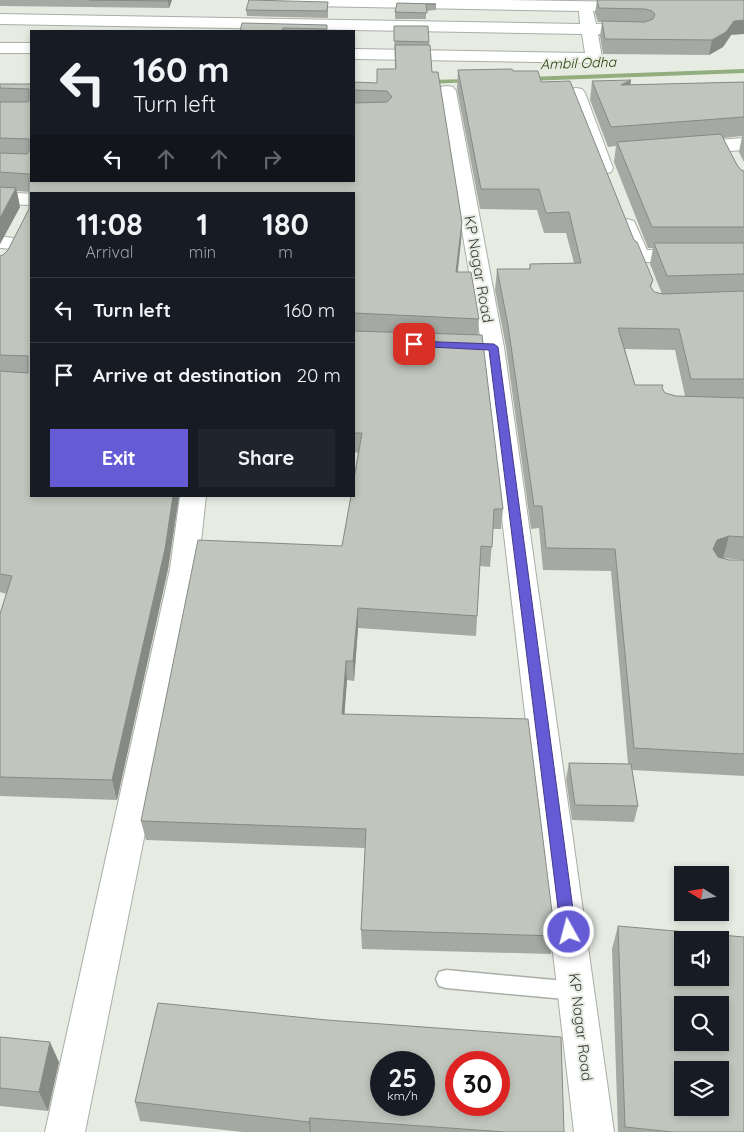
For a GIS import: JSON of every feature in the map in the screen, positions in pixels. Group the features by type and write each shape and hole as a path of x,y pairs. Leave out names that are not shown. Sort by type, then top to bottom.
{"street":[{"path":"257,0 584,3 635,7"},
{"path":"355,54 594,58 584,3"},
{"path":"0,19 179,20 643,30"},
{"path":"0,48 30,48"},
{"name":"KP Nagar Road","path":"447,91 576,991 594,1132"},
{"path":"576,93 610,183"},
{"path":"676,149 728,153 744,144"},
{"path":"599,155 618,154"},
{"path":"0,198 23,220"},
{"path":"621,210 641,260 744,256"},
{"path":"65,1132 184,569 193,497"}],"lane":[{"path":"446,979 576,991"}],"building":[{"path":"89,0 168,0 168,1"},
{"path":"249,0 328,2 327,11 246,10"},
{"path":"597,0 744,0 744,20 734,21 726,32 712,40 605,39 602,21 645,22 653,19 655,14 645,9 599,8"},
{"path":"397,3 436,4 426,4 427,13 395,12"},
{"path":"242,23 327,25 327,29 283,28 282,30 240,30"},
{"path":"394,26 428,26 429,42 394,41"},
{"path":"395,45 430,45 432,72 438,72 462,222 456,272 471,272 479,319 355,313 355,192 30,192 30,497 173,497 165,549 112,780 0,777 0,614 12,576 0,574 0,371 28,373 28,356 0,355 0,256 8,250 29,209 29,178 30,182 355,182 355,103 387,102 392,97 387,91 355,90 355,82 377,83 377,69 396,69"},
{"path":"512,69 513,71 538,71 541,82 570,81 634,240 637,242 653,280 650,286 654,292 663,294 744,291 744,379 691,379 679,329 618,328 635,385 663,385 662,388 665,393 676,396 744,398 744,537 729,536 717,540 713,549 718,557 729,560 744,560 744,754 634,748 615,549 546,548 542,506 534,506 508,325 497,269 530,269 530,264 581,263 569,212 546,213 539,189 481,189 458,70"},
{"path":"631,80 621,85 744,82 744,117 611,127 592,81"},
{"path":"0,84 30,84 30,174 0,172 0,153 27,154 29,152 29,139 0,138 0,102 27,102 29,101 29,89 0,88"},
{"path":"721,134 737,165 744,171 744,227 652,227 617,142"},
{"path":"0,187 16,188 0,218"},
{"path":"654,243 744,243 744,274 667,276"},
{"path":"355,331 482,335 503,509 494,509 492,547 481,546 477,616 358,608 353,661 346,661 342,714 528,719 555,936 361,930 366,829 141,821 198,540 342,546 351,497 355,497 355,473 362,433 355,433"},
{"path":"569,763 631,764 638,806 575,805"},
{"path":"618,926 675,931 674,986 729,986 729,936 744,937 744,1132 673,1132 625,1127"},
{"path":"158,1003 327,1020 561,1037 564,1132 505,1132 310,1118 309,1122 135,1102"},
{"path":"0,1037 50,1042 39,1092 0,1088"}],"waterway":[{"name":"Ambil Odha","path":"528,79 744,71"},
{"name":"Ambil Odha","path":"428,82 471,81"}],"route":[{"path":"414,344 494,347 569,932"}]}
